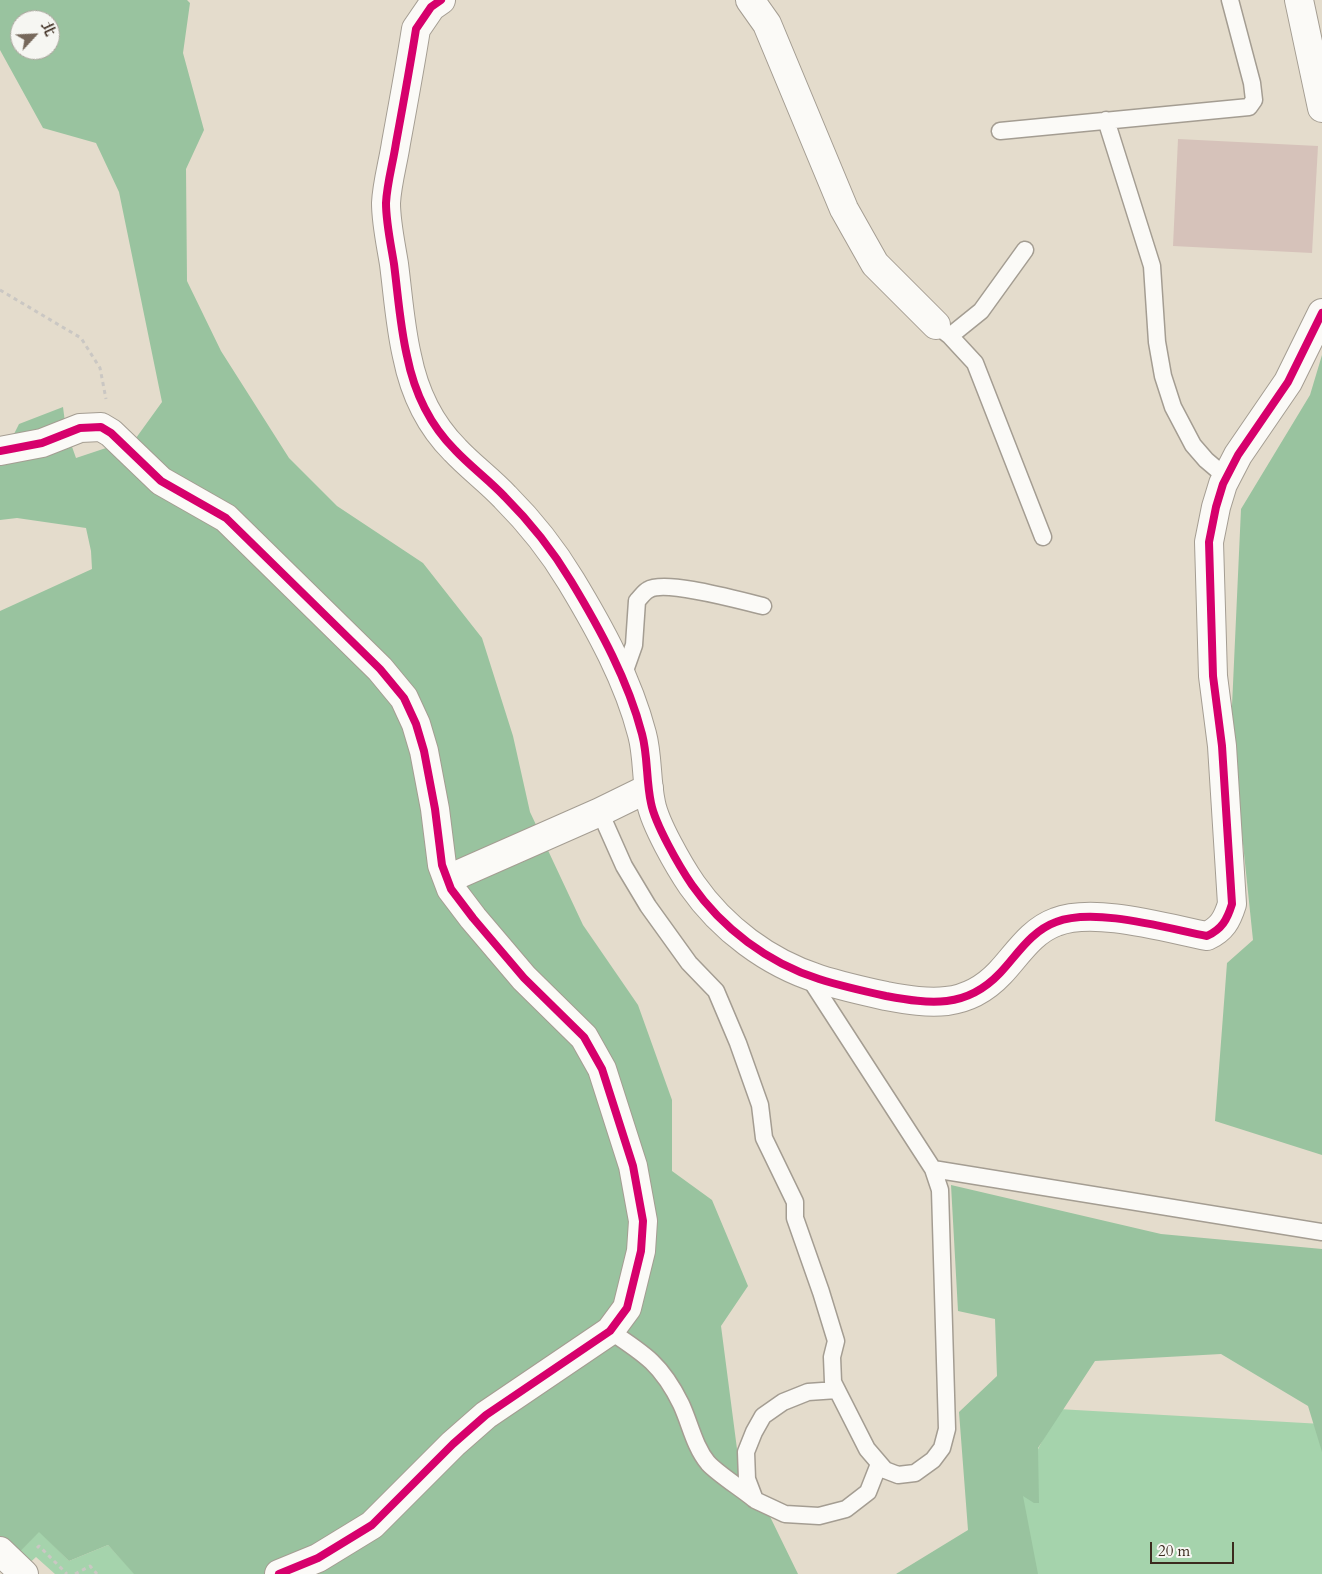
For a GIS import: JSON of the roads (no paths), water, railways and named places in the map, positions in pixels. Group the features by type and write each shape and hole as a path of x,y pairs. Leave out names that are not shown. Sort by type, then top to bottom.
{"street":[{"path":"441,0 431,7 416,29 386,206 407,357 420,399 434,426 454,450 504,495 534,529 569,577 606,642 643,737 653,813 689,880 709,908 741,937 782,964 807,974 863,991 932,1003 949,1002 984,987 998,975 1023,946 1044,928 1058,920 1078,917 1114,918 1207,936 1217,931 1227,917 1232,904 1222,746 1213,676 1209,542 1222,484 1238,455 1288,382 1322,312"},
{"path":"750,0 767,24 844,209 870,256 875,264 943,330"},
{"path":"1299,0 1322,108"},
{"path":"0,451 42,443 80,428 101,427 111,433 161,481 226,518 380,669 404,698 416,724 424,751 435,809 442,865 452,889 473,918 524,978 584,1037 602,1069 633,1166 643,1221 641,1250 627,1308 610,1331 486,1415 453,1444 372,1525 318,1558 279,1574"},
{"path":"448,879 600,812 649,788"},
{"path":"0,1551 24,1574"}],"lane":[{"path":"1000,131 1249,107 1254,100 1252,83 1230,0"},
{"path":"1106,120 1152,266 1157,342 1163,376 1170,399 1193,445 1206,460 1226,477"},
{"path":"1025,250 981,312 943,330 974,363 1043,537"},
{"path":"622,679 634,645 637,601 649,589 665,586 683,588 763,606"},
{"path":"600,812 624,866 648,906 689,963 716,992 738,1043 760,1105 764,1138 795,1202 795,1218 836,1341 832,1357 833,1382 867,1449 879,1464 885,1470 898,1475 915,1472 933,1460 942,1448 947,1429 940,1190 934,1168 807,974"},
{"path":"934,1168 1322,1232"},
{"path":"610,1331 646,1355 663,1372 681,1404 694,1440 709,1463 756,1500 785,1514 819,1516 846,1509 868,1492 879,1464"},
{"path":"756,1500 747,1479 746,1452 763,1416 783,1402 808,1392 837,1390"}]}
